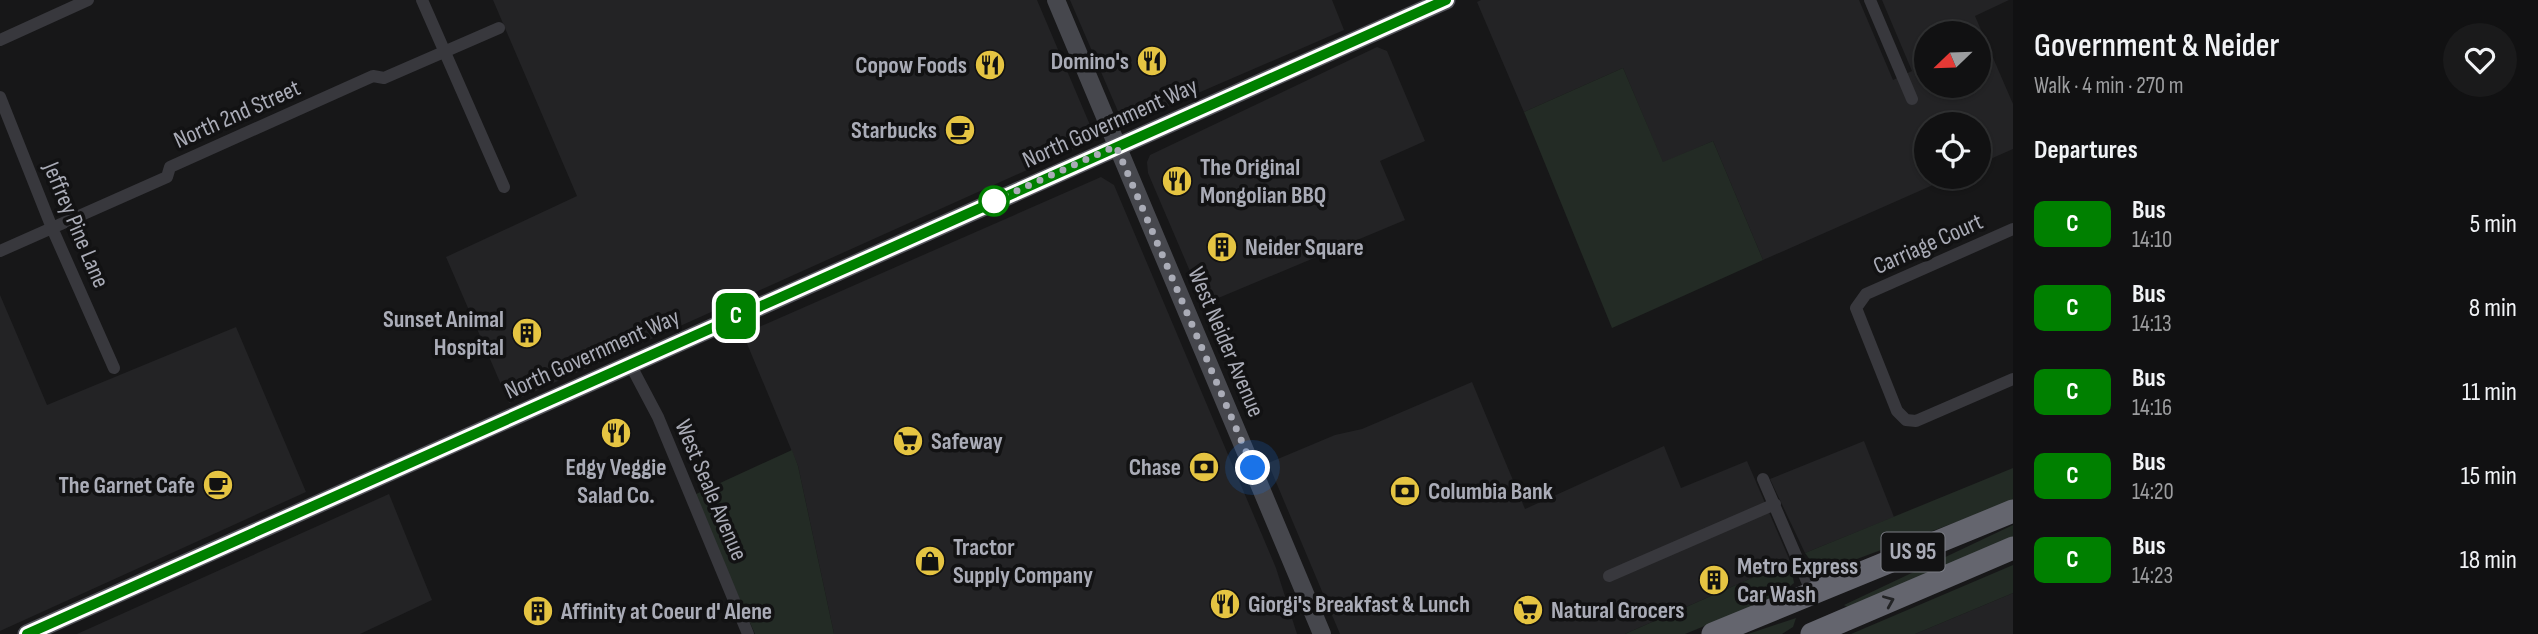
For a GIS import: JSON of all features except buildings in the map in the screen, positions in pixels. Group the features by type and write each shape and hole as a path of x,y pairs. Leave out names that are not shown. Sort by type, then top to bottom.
{"highway":[{"name":"US 95","path":"1713,634 2013,511"},
{"name":"US 95","path":"1822,632 2013,548"},
{"path":"1822,632 1828,607 1866,571"},
{"path":"1798,634 1808,620 1812,593"}],"main road":[{"name":"West Neider Avenue","path":"1056,0 1322,634"},
{"name":"North Government Way","path":"27,634 1446,0"}],"street":[{"path":"0,40 88,0"},
{"path":"422,0 504,187"},
{"path":"1870,0 1912,99"},
{"name":"North 2nd Street","path":"0,251 167,177 170,167 373,76 384,78 499,28"},
{"name":"Jeffrey Pine Lane","path":"0,97 52,228 114,368"},
{"name":"Carriage Court","path":"2013,229 1866,294 1859,300 1856,308 1897,411 1906,420 1916,422 2013,379"},
{"name":"West Seale Avenue","path":"630,364 658,417 748,634"},
{"path":"1763,479 1812,593"},
{"path":"1609,576 1775,505"}],"shaded area":[{"path":"493,0 1037,0 1090,125 1090,138 1078,147 509,403 446,257 577,196"},
{"path":"1070,0 1332,0 1344,30 1131,122 1120,116"},
{"path":"1481,0 1859,0 1893,80 1912,71 1882,0 2009,0 1975,16 1977,21 1914,21 1914,98 1992,98 1992,55 2013,104 2013,149 1991,159 1991,112 1914,112 1914,189 1924,189 1763,260 1713,141 1663,163 1623,68 1524,112 1477,2"},
{"path":"1377,47 1387,51 1425,141 1380,161 1405,220 1204,304 1148,173 1147,162 1150,155"},
{"path":"1623,68 1663,162 1713,141 1763,260 1612,328 1524,112"},
{"path":"1101,177 1114,185 1276,568 1297,634 834,634 798,466 743,334"},
{"path":"0,295 47,405 236,327 306,492 0,631"},
{"path":"1472,382 1525,509 1664,446 1681,488 1747,461 1790,561 1625,634 1340,634 1268,463 1335,435 1362,429"},
{"path":"1864,441 1894,517 1805,553 1770,479"},
{"path":"792,450 798,466 834,634 755,634 694,495"},
{"path":"2013,468 2013,501 1830,569 1816,568 1805,553"},
{"path":"389,494 432,600 360,634 77,634"},
{"path":"2013,525 2013,542 1847,607 1844,605"},
{"path":"1790,561 1794,583 1778,596 1685,634 1625,634"},
{"path":"2013,565 2013,593 1915,634 1851,634"},
{"path":"2013,593 2013,634 1915,634"},
{"path":"1796,618 1793,627 1782,634 1748,634"}],"bus line":[{"name":"C","path":"27,634 1446,0"}],"place":[{"name":"Domino's","path":"1152,61"},
{"name":"Copow Foods","path":"990,65"},
{"name":"Starbucks","path":"960,130"},
{"name":"The Original Mongolian BBQ","path":"1177,181"},
{"name":"Neider Square","path":"1222,247"},
{"name":"Sunset Animal Hospital","path":"527,333"},
{"name":"Edgy Veggie Salad Co.","path":"616,433"},
{"name":"Safeway","path":"908,441"},
{"name":"Chase","path":"1204,467"},
{"name":"The Garnet Cafe","path":"218,485"},
{"name":"Columbia Bank","path":"1405,491"},
{"name":"Tractor Supply Company","path":"930,561"},
{"name":"Metro Express Car Wash","path":"1714,580"},
{"name":"Giorgi's Breakfast & Lunch","path":"1225,604"},
{"name":"Natural Grocers","path":"1528,610"},
{"name":"Affinity at Coeur d' Alene","path":"538,611"}],"route":[{"path":"994,201 1116,146 1253,468"}]}
